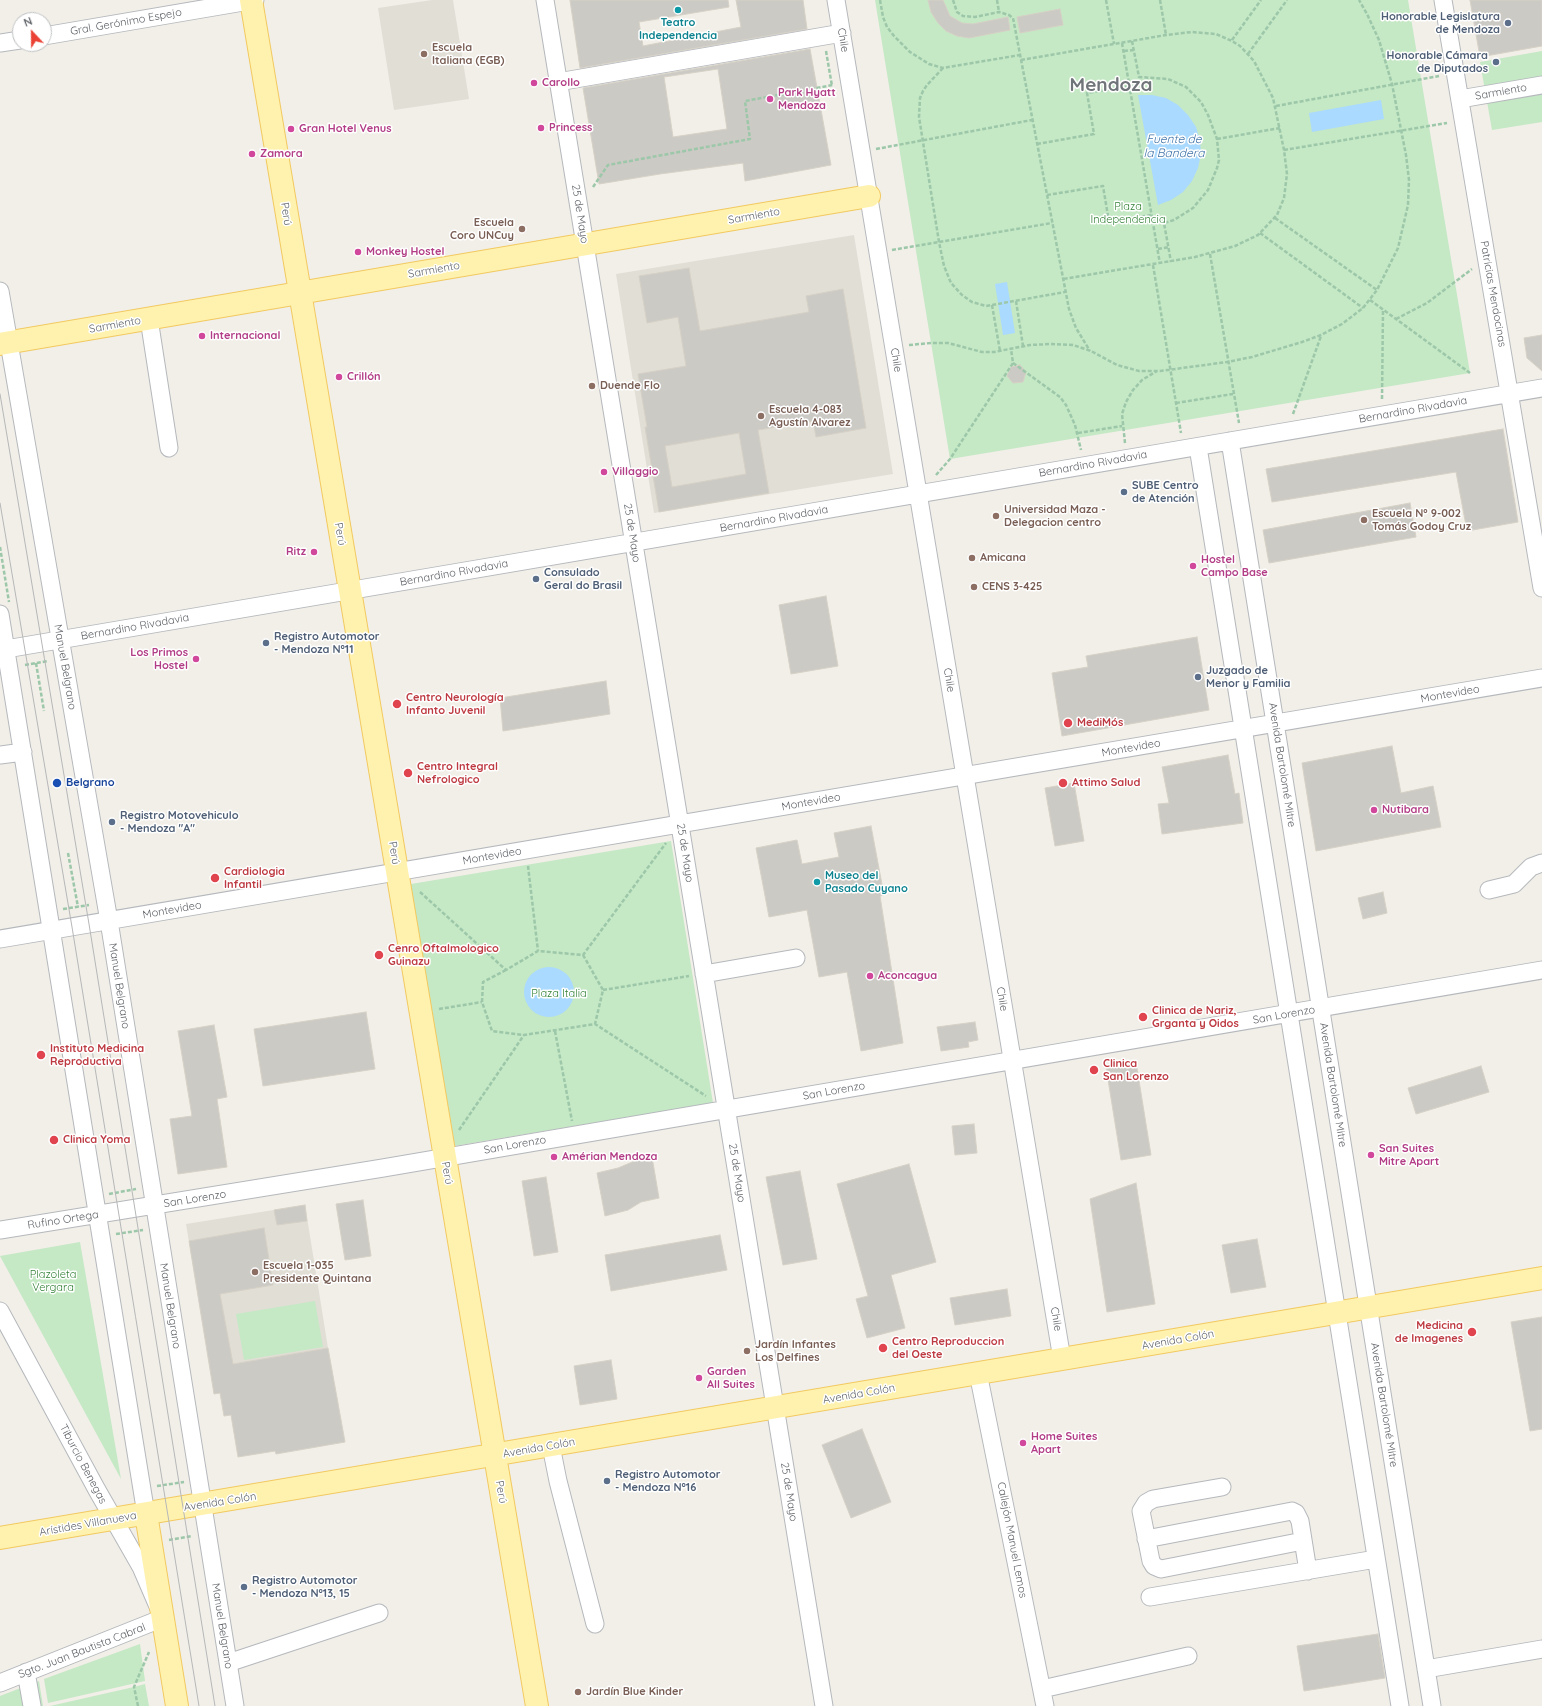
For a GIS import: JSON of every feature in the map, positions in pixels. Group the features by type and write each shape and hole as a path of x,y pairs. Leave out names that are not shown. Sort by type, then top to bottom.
{"main road":[{"name":"Perú","path":"252,0 299,293 537,1706"},
{"name":"Sarmiento","path":"4,343 869,196"},
{"name":"Avenida Colón","path":"175,1509 1542,1278"},
{"name":"Arístides Villanueva","path":"0,1538 175,1509"},
{"path":"146,1514 177,1706"}],"street":[{"name":"Gral. Gerónimo Espejo","path":"52,35 252,0"},
{"name":"25 de Mayo","path":"545,0 824,1706"},
{"name":"Chile","path":"836,0 1062,1359"},
{"name":"Patricias Mendocinas","path":"1443,0 1542,588"},
{"path":"558,82 842,33"},
{"path":"0,43 12,41"},
{"name":"Sarmiento","path":"1460,99 1542,85"},
{"name":"Manuel Belgrano","path":"0,291 4,343 60,640 109,921 235,1706"},
{"path":"149,319 169,448"},
{"name":"Bernardino Rivadavia","path":"6,649 1542,388"},
{"name":"Avenida Bartolomé Mitre","path":"1230,441 1432,1706"},
{"path":"1198,447 1400,1706"},
{"path":"0,614 146,1514"},
{"name":"Montevideo","path":"0,939 1542,678"},
{"path":"0,756 23,752"},
{"path":"1489,890 1518,882 1531,868 1542,863"},
{"path":"704,974 796,958"},
{"name":"San Lorenzo","path":"126,1210 1013,1061 1542,970"},
{"name":"Rufino Ortega","path":"0,1230 126,1210"},
{"name":"Tiburcio Benegas","path":"0,1311 113,1520 141,1567 163,1618"},
{"name":"Callejón Manuel Lemos","path":"978,1374 1045,1706"},
{"path":"551,1446 558,1481 595,1624"},
{"path":"1222,1487 1153,1499 1146,1503 1141,1511 1151,1561 1154,1566 1161,1570 1303,1541"},
{"path":"1146,1539 1292,1512 1296,1513 1300,1521 1308,1571"},
{"path":"1150,1597 1376,1559"},
{"path":"228,1663 379,1614"},
{"name":"Sgto. Juan Bautista Cabral","path":"0,1683 163,1618"},
{"path":"1426,1669 1542,1649"},
{"path":"1042,1689 1188,1656"},
{"path":"26,1672 32,1706"}],"path":[{"path":"880,0 887,27 894,36 917,58 929,64 943,68 1020,55"},
{"path":"952,0 957,12 963,16 976,17 999,12 1009,14 1013,18 1069,308 1076,328 1091,351"},
{"path":"997,0 999,12"},
{"path":"1106,0 1114,44"},
{"path":"1160,0 1166,35"},
{"path":"1232,41 1260,0"},
{"path":"1248,54 1287,0"},
{"path":"894,347 931,343 948,343 982,352 1000,351 1023,346 1051,344 1073,345 1091,351 1117,365 1139,371 1158,371 1227,362 1282,348 1321,335 1342,324 1363,308 1377,290 1398,248 1408,205 1409,180 1402,130 1392,84 1379,40 1367,14 1358,0"},
{"path":"1021,60 1166,35 1209,32 1232,41 1248,54 1267,85 1276,106 1287,174 1286,190 1276,218 1260,233 1235,246 1210,254 1172,262 1063,279"},
{"path":"1132,41 1139,76 1168,79 1186,87 1201,102 1208,114 1217,139 1218,168 1208,190 1193,208 1174,220 1164,223 1172,262"},
{"path":"1122,43 1160,264"},
{"path":"1124,51 1134,50"},
{"path":"943,68 926,85 920,98 919,117 939,242 944,266 951,283 962,295 972,302 986,306 1066,292"},
{"path":"1276,106 1455,73"},
{"path":"579,207 608,165 750,139 745,101 850,82"},
{"path":"1037,144 1094,134 1087,93 1130,86"},
{"path":"862,152 1032,120"},
{"path":"1284,150 1463,120"},
{"path":"1217,139 1280,128"},
{"path":"1047,195 1103,186 1109,222 1151,215"},
{"path":"1276,218 1377,290"},
{"path":"878,252 1052,223"},
{"path":"1260,233 1363,308"},
{"path":"1158,249 1169,247"},
{"path":"1210,254 1236,412"},
{"path":"1153,265 1179,421"},
{"path":"1396,319 1427,303 1454,281"},
{"path":"1370,300 1470,373"},
{"path":"1016,301 1023,346"},
{"path":"992,305 1000,351"},
{"path":"1382,388 1383,310"},
{"path":"1298,401 1321,335"},
{"path":"950,459 1013,363 1011,349"},
{"path":"1013,363 1060,397 1072,416 1079,438"},
{"path":"1122,431 1122,414 1126,402 1133,390 1142,380 1158,371"},
{"path":"1176,403 1233,394"},
{"path":"1078,434 1122,426"},
{"path":"9,668 63,659"},
{"path":"36,663 44,711"},
{"path":"584,955 680,824"},
{"path":"526,850 538,951"},
{"path":"68,853 78,907"},
{"path":"397,872 506,970"},
{"path":"48,912 105,902"},
{"path":"584,955 538,951 483,982 482,1002 492,1031 524,1035 595,1024 726,1109"},
{"path":"584,955 603,990 595,1024"},
{"path":"603,990 704,974"},
{"path":"420,1012 482,1002"},
{"path":"555,1031 575,1135"},
{"path":"457,1134 524,1035"},
{"path":"95,1196 151,1187"},
{"path":"102,1237 158,1227"},
{"path":"134,1686 138,1706"}],"shaded area":[{"name":"Escuela Italiana (EGB)","path":"432,0 453,0 469,99 394,110 378,8"},
{"name":"Escuela 4-083 Agustín Alvarez","path":"854,235 893,474 654,513 616,274"},
{"name":"Escuela 1-035 Presidente Quintana","path":"305,1205 328,1348 210,1368 186,1224"}],"green space":[{"name":"Plaza Independencia","path":"875,0 1408,0 1470,373 950,459"},
{"path":"1542,51 1542,122 1492,130 1480,62"},
{"name":"Plaza Italia","path":"671,841 713,1103 448,1147 405,885"},
{"name":"Plazoleta Vergara","path":"80,1242 121,1479 0,1256"},
{"path":"315,1301 323,1347 244,1360 236,1314"},
{"path":"140,1644 145,1681 48,1703 44,1679"},
{"path":"39,1681 43,1706 0,1706 0,1696"},
{"path":"145,1684 149,1706 50,1706 134,1687"}],"water":[{"name":"Fuente de la Bandera","path":"1138,95 1152,95 1166,98 1178,105 1188,115 1196,127 1200,140 1201,154 1198,168 1192,181 1183,192 1171,200 1158,205"},
{"path":"1381,100 1384,119 1312,132 1309,113"},
{"path":"1007,282 1015,333 1003,335 995,284"},
{"path":"549,967 558,969 569,978 574,992 572,1001 563,1012 549,1017 540,1015 529,1006 524,992 526,983 535,972"}],"building":[{"path":"570,0 728,0 729,7 639,22 643,46 741,27 736,0 803,0 807,29 580,68"},
{"path":"928,0 943,0 950,16 962,23 973,24 1008,17 1010,30 969,38 957,36 946,31 938,23 931,12"},
{"name":"Honorable Legislatura de Mendoza","path":"1470,0 1542,0 1542,46 1480,57"},
{"path":"1060,9 1063,25 1020,33 1017,17"},
{"name":"Park Hyatt Mendoza","path":"810,49 831,165 745,181 743,163 599,184 583,88","holes":["718,69 727,129 673,137 664,77"]},
{"path":"689,268 700,331 809,312 806,296 843,289 866,428 816,437 813,421 758,430 769,493 659,512 638,374 686,366 678,317 647,323 639,276","holes":["739,433 746,474 672,487 665,446"]},
{"path":"1542,335 1542,371 1527,358 1524,338"},
{"path":"1020,365 1026,372 1023,382 1013,383 1007,376 1011,367"},
{"path":"1503,429 1518,522 1467,531 1456,472 1272,502 1266,469"},
{"name":"Escuela N° 9-002 Tomás Godoy Cruz","path":"1410,503 1416,537 1269,563 1263,530"},
{"path":"826,596 838,666 791,674 779,605"},
{"path":"1197,637 1209,710 1062,736 1052,673 1088,667 1086,656"},
{"path":"606,681 610,714 503,731 500,698"},
{"name":"Nutibara","path":"1392,746 1401,793 1433,786 1441,827 1316,851 1302,763"},
{"path":"1228,755 1235,794 1239,793 1243,823 1162,834 1158,804 1169,803 1162,767"},
{"path":"1074,783 1084,841 1055,846 1045,788"},
{"path":"871,826 884,895 880,896 903,1043 861,1051 847,972 819,977 807,910 769,917 756,848 797,840 802,864 839,857 834,833"},
{"path":"1383,892 1387,913 1363,919 1358,898"},
{"path":"366,1012 375,1069 263,1086 254,1029"},
{"path":"975,1022 978,1040 968,1042 969,1047 941,1051 937,1027"},
{"path":"214,1025 227,1097 217,1099 227,1167 178,1174 170,1119 192,1116 178,1031"},
{"path":"1136,1062 1151,1155 1121,1160 1106,1067"},
{"path":"1481,1066 1489,1092 1416,1114 1408,1088"},
{"path":"974,1124 977,1153 955,1155 952,1126"},
{"path":"652,1157 659,1198 641,1202 628,1210 605,1216 597,1173 618,1168 637,1160"},
{"path":"909,1164 936,1262 891,1275 905,1328 867,1338 856,1299 868,1296 837,1184"},
{"path":"800,1171 817,1259 783,1265 766,1177"},
{"path":"546,1177 558,1252 534,1256 522,1181"},
{"path":"1136,1183 1155,1304 1107,1312 1090,1199"},
{"path":"363,1200 371,1256 345,1260 336,1204"},
{"path":"305,1205 307,1221 277,1225 274,1210"},
{"path":"264,1228 273,1285 220,1294 233,1364 328,1348 345,1442 276,1454 275,1451 238,1457 231,1415 224,1416 220,1393 214,1394 189,1241"},
{"path":"720,1235 727,1270 611,1291 605,1255"},
{"path":"1257,1239 1266,1287 1231,1293 1222,1245"},
{"path":"1007,1289 1011,1316 955,1325 950,1298"},
{"path":"1542,1317 1542,1429 1530,1431 1511,1322"},
{"path":"611,1360 617,1399 580,1405 574,1366"},
{"path":"862,1429 891,1502 851,1518 822,1445"},
{"path":"1378,1634 1385,1678 1304,1691 1297,1646"}],"tram line":[{"path":"0,394 89,924 215,1706"},
{"path":"0,503 72,927 199,1706"}],"place":[{"name":"Teatro Independencia","path":"678,10"},
{"name":"Honorable Legislatura de Mendoza","path":"1508,23"},
{"name":"Escuela Italiana (EGB)","path":"424,54"},
{"name":"Honorable Cámara de Diputados","path":"1496,62"},
{"name":"Carollo","path":"534,83"},
{"name":"Park Hyatt Mendoza","path":"770,99"},
{"name":"Princess","path":"541,128"},
{"name":"Gran Hotel Venus","path":"291,129"},
{"name":"Zamora","path":"252,154"},
{"name":"Escuela Coro UNCuy","path":"522,229"},
{"name":"Monkey Hostel","path":"358,252"},
{"name":"Internacional","path":"202,336"},
{"name":"Crillón","path":"339,377"},
{"name":"Duende Flo","path":"592,386"},
{"name":"Escuela 4-083 Agustín Alvarez","path":"761,416"},
{"name":"Villaggio","path":"604,472"},
{"name":"SUBE Centro de Atención","path":"1124,492"},
{"name":"Universidad Maza - Delegacion centro","path":"996,516"},
{"name":"Escuela N° 9-002 Tomás Godoy Cruz","path":"1364,520"},
{"name":"Ritz","path":"314,552"},
{"name":"Amicana","path":"972,558"},
{"name":"Hostel Campo Base","path":"1193,566"},
{"name":"Consulado Geral do Brasil","path":"536,579"},
{"name":"CENS 3-425","path":"974,587"},
{"name":"Registro Automotor - Mendoza N°11","path":"266,643"},
{"name":"Los Primos Hostel","path":"196,659"},
{"name":"Juzgado de Menor y Familia","path":"1198,677"},
{"name":"Centro Neurología Infanto Juvenil","path":"397,704"},
{"name":"MediMós","path":"1068,723"},
{"name":"Centro Integral Nefrologico","path":"408,773"},
{"name":"Belgrano","path":"57,783"},
{"name":"Attimo Salud","path":"1063,783"},
{"name":"Nutibara","path":"1374,810"},
{"name":"Registro Motovehiculo - Mendoza \"A\"","path":"112,822"},
{"name":"Cardiologia Infantil","path":"215,878"},
{"name":"Museo del Pasado Cuyano","path":"817,882"},
{"name":"Cenro Oftalmologico Guinazu","path":"379,955"},
{"name":"Aconcagua","path":"870,976"},
{"name":"Clinica de Nariz, Grganta y Oidos","path":"1143,1017"},
{"name":"Instituto Medicina Reproductiva","path":"41,1055"},
{"name":"Clinica San Lorenzo","path":"1094,1070"},
{"name":"Clinica Yoma","path":"54,1140"},
{"name":"San Suites Mitre Apart","path":"1371,1155"},
{"name":"Amérian Mendoza","path":"554,1157"},
{"name":"Escuela 1-035 Presidente Quintana","path":"255,1272"},
{"name":"Medicina de Imagenes","path":"1472,1332"},
{"name":"Centro Reproduccion del Oeste","path":"883,1348"},
{"name":"Jardín Infantes Los Delfines","path":"747,1351"},
{"name":"Garden All Suites","path":"699,1378"},
{"name":"Home Suites Apart","path":"1023,1443"},
{"name":"Registro Automotor - Mendoza N°16","path":"607,1481"},
{"name":"Registro Automotor - Mendoza N°13, 15","path":"244,1587"},
{"name":"Jardín Blue Kinder","path":"578,1692"}],"district":[{"name":"Mendoza","path":"1111,85"}]}
